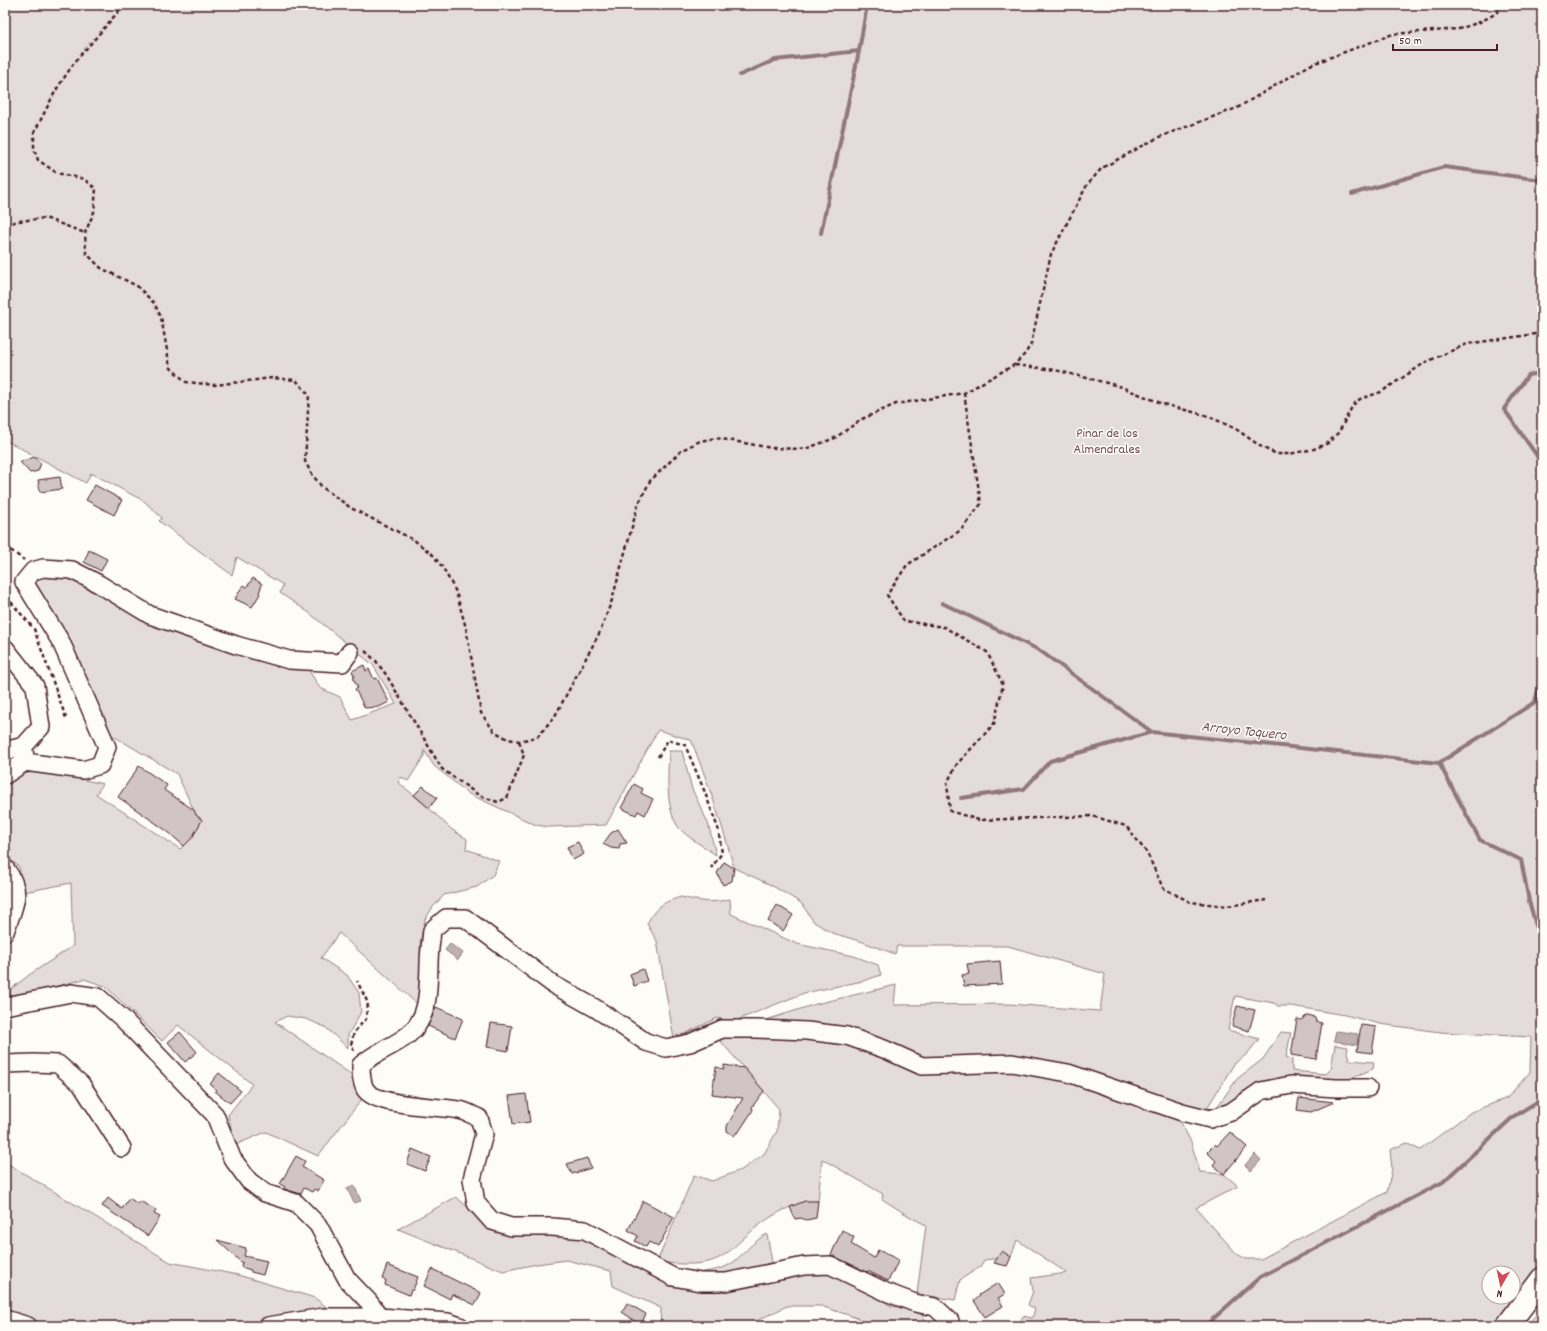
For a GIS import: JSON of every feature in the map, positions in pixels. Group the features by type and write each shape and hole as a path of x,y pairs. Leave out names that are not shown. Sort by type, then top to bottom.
{"main road":[{"path":"1507,1326 1542,1279"}],"street":[{"path":"5,751 25,754 83,770 100,765 107,747 61,642 24,582 33,571 43,568 72,570 99,584 150,615 236,645 289,660 342,663 356,649"},
{"path":"5,648 35,686 41,727 25,754 5,775"},
{"path":"5,868 13,878 17,894 5,932"},
{"path":"950,1326 950,1321 935,1306 916,1303 886,1292 830,1265 804,1266 726,1282 701,1282 673,1277 585,1230 552,1227 511,1227 492,1221 476,1203 472,1179 484,1134 479,1118 460,1110 408,1105 380,1099 365,1090 360,1075 361,1065 370,1057 409,1034 422,1019 429,995 429,962 432,930 446,918 465,918 554,986 595,1008 646,1042 666,1048 690,1043 722,1029 756,1028 792,1030 847,1036 884,1049 922,1066 1012,1063 1068,1073 1182,1112 1210,1119 1232,1112 1261,1091 1291,1085 1336,1088 1368,1088"},
{"path":"5,1006 70,993 98,996 123,1019 215,1115 232,1158 249,1181 265,1193 296,1203 318,1225 347,1279 369,1302 380,1317"},
{"path":"5,1064 34,1062 58,1064 81,1084 122,1148"},
{"path":"268,1326 323,1317 380,1317 448,1322 460,1326"},
{"path":"5,1319 28,1326"}],"path":[{"path":"124,5 74,63 56,90 34,133 34,149 38,160 58,173 84,179 96,190 94,212 85,233 86,253 101,268 136,286 154,303 161,317 170,367 186,382 215,385 272,378 296,380 309,395 305,461 311,473 322,487 351,508 414,540 433,555 443,568 456,592 466,628 481,713 494,731 508,739 519,741 537,737 555,716 603,626 612,600 638,505 650,482 682,450 700,441 716,438 772,448 805,449 835,438 862,419 896,404 964,393 1014,365 1026,354 1031,344 1051,254 1087,185 1102,168 1159,137 1237,108 1310,65 1393,34 1459,29 1466,27 1490,17 1504,5"},
{"path":"5,224 19,220 45,218 85,233"},
{"path":"1014,365 1055,370 1119,386 1163,404 1208,416 1236,429 1263,448 1277,454 1289,454 1314,450 1328,443 1339,432 1354,405 1360,399 1381,392 1426,362 1467,344 1542,333"},
{"path":"964,393 981,504 960,530 907,565 887,595 904,621 944,627 987,652 1003,685 994,724 957,764 947,783 950,811 979,820 1092,816 1126,826 1147,853 1163,888 1190,902 1227,906 1266,900"},
{"path":"5,546 25,561 33,571"},
{"path":"5,598 10,601 34,629 66,718"},
{"path":"356,649 387,676 442,770 480,796 498,802 507,798 524,755 519,741"},
{"path":"658,757 668,740 685,745 718,828 722,853 711,868"},
{"path":"357,981 368,1003 366,1019 354,1032 351,1045 361,1065"}],"green space":[{"name":"Pinar de los Almendrales","path":"5,5 1542,5 1542,1266 1521,1293 1521,1265 1481,1265 1481,1305 1512,1305 1497,1326 1018,1326 1023,1316 1032,1318 1035,1309 1028,1305 1033,1291 1031,1278 1067,1273 1017,1240 1011,1257 984,1260 980,1267 960,1280 955,1300 917,1294 926,1225 882,1199 883,1194 822,1159 818,1201 808,1202 788,1208 778,1213 753,1230 727,1253 714,1260 698,1264 657,1262 694,1175 712,1181 743,1169 764,1154 777,1131 779,1109 717,1037 764,1036 819,1039 849,1046 890,1060 1016,1071 1070,1080 1177,1115 1191,1142 1200,1172 1224,1174 1238,1186 1196,1208 1237,1254 1246,1259 1261,1259 1387,1192 1392,1169 1390,1150 1406,1143 1420,1150 1471,1112 1507,1098 1530,1072 1531,1037 1440,1032 1380,1024 1345,1015 1291,1006 1278,1006 1274,1003 1235,996 1228,1030 1259,1039 1247,1054 1234,1064 1204,1113 1067,1067 921,1059 760,1022 816,1004 896,985 894,1005 1009,1004 1100,1011 1105,974 1008,946 897,946 895,954 863,942 832,933 814,922 801,903 771,885 734,868 725,835 691,740 658,730 606,825 549,827 536,825 469,794 434,766 424,750 424,756 408,781 401,777 398,782 451,829 467,839 466,849 499,861 493,875 477,887 444,895 425,919 420,944 421,977 417,1004 339,933 321,958 347,975 359,993 361,1012 348,1035 348,1048 325,1027 306,1019 287,1016 275,1022 355,1077 357,1090 362,1099 318,1156 266,1132 235,1145 228,1115 252,1084 178,1025 162,1041 105,986 84,979 57,986 26,997 10,998 11,989 29,975 73,946 71,883 24,892 19,867 5,855 5,780 11,777 41,770 103,784 96,794 180,849 192,838 202,820 196,815 177,774 110,734 53,611 36,589 36,577 46,573 73,577 186,635 239,655 308,669 320,688 340,697 352,720 396,704 373,665 308,612 280,593 283,585 237,557 232,575 159,521 162,518 144,501 91,473 86,483 5,440"},
{"path":"669,751 682,751 692,789 708,823 716,855 683,832 677,825 673,816 668,794"},
{"path":"681,897 711,902 730,899 731,914 797,944 854,956 878,965 881,975 863,981 804,993 732,1022 717,1018 674,1039 657,941 647,924 653,913 660,906"},
{"path":"1281,1032 1291,1033 1286,1057 1292,1059 1292,1071 1326,1074 1331,1069 1335,1045 1348,1047 1347,1053 1350,1060 1374,1062 1373,1069 1346,1080 1278,1078 1256,1085 1242,1092 1228,1105 1217,1107 1237,1079 1263,1059"},
{"path":"5,1162 170,1262 238,1275 315,1298 343,1320 397,1326 5,1326"},
{"path":"456,1197 496,1231 569,1232 692,1285 794,1271 827,1271 867,1290 891,1306 912,1309 923,1316 928,1326 867,1326 857,1318 821,1306 787,1306 754,1322 750,1326 660,1326 661,1308 613,1286 611,1271 566,1260 503,1271 398,1229"},
{"path":"767,1234 772,1262 749,1270 716,1278 696,1273 716,1270 731,1264 754,1243"},
{"path":"1542,1308 1542,1326 1526,1326"}],"shaded area":[{"path":"450,944 463,953 458,960 445,950"},
{"path":"1336,1031 1358,1034 1357,1045 1334,1041"},
{"path":"1255,1154 1261,1160 1251,1171 1245,1165"},
{"path":"354,1185 361,1201 354,1203 347,1188"}],"building":[{"path":"34,457 41,463 38,471 30,473 20,462"},
{"path":"60,477 62,489 40,492 38,480"},
{"path":"95,485 122,500 114,515 86,500"},
{"path":"89,550 107,559 101,571 84,562"},
{"path":"253,578 262,584 260,594 252,607 235,599 243,585 247,587"},
{"path":"364,665 366,671 369,669 374,679 377,678 389,702 379,707 365,708 355,689 358,688 353,678 355,677 352,671"},
{"path":"139,766 167,785 164,790 194,810 196,815 202,820 192,838 184,846 167,831 118,797"},
{"path":"634,784 643,789 641,793 653,799 645,815 638,811 636,815 621,808"},
{"path":"423,786 437,798 429,808 414,795"},
{"path":"618,829 627,843 620,844 619,849 611,848 603,844 611,833"},
{"path":"578,842 584,854 573,860 567,847"},
{"path":"724,862 734,868 732,881 723,885 717,873"},
{"path":"777,905 793,915 783,931 768,921"},
{"path":"1000,961 1002,984 964,986 962,975 969,974 967,964"},
{"path":"643,969 647,981 634,986 630,974"},
{"path":"1237,1006 1255,1010 1249,1031 1232,1026"},
{"path":"436,1007 463,1019 455,1038 428,1026"},
{"path":"1308,1015 1315,1018 1316,1022 1322,1023 1316,1059 1291,1055 1297,1019 1301,1020"},
{"path":"491,1023 512,1026 508,1051 487,1047"},
{"path":"1361,1025 1376,1027 1372,1053 1357,1051"},
{"path":"180,1032 197,1052 185,1062 168,1042"},
{"path":"724,1065 744,1068 764,1091 752,1107 753,1110 738,1133 737,1132 734,1136 727,1131 727,1126 743,1098 712,1094 716,1067 724,1069"},
{"path":"219,1073 241,1091 230,1103 215,1091 217,1090 210,1084"},
{"path":"526,1094 530,1122 513,1124 509,1096"},
{"path":"1299,1098 1334,1102 1311,1112 1297,1110"},
{"path":"1230,1132 1247,1147 1224,1174 1213,1165 1216,1161 1207,1152 1215,1144 1217,1146"},
{"path":"412,1149 431,1157 425,1171 407,1164"},
{"path":"296,1156 305,1161 302,1167 324,1180 318,1191 314,1189 312,1192 304,1188 301,1194 284,1189 285,1187 280,1184"},
{"path":"587,1158 591,1168 572,1174 567,1164"},
{"path":"108,1198 122,1209 129,1198 138,1204 140,1201 156,1210 154,1214 160,1217 148,1236 102,1206"},
{"path":"643,1201 674,1217 658,1247 649,1242 646,1247 635,1241 638,1236 628,1230"},
{"path":"805,1201 818,1201 816,1218 806,1220 801,1218 795,1219 790,1207"},
{"path":"842,1230 854,1237 851,1244 874,1258 878,1250 899,1260 888,1281 831,1255"},
{"path":"217,1240 246,1248 244,1256 267,1261 263,1275 251,1272 251,1270 241,1267 242,1263"},
{"path":"1002,1251 1011,1257 1007,1266 994,1263"},
{"path":"387,1265 418,1277 413,1290 411,1290 409,1295 385,1285 386,1280 382,1279"},
{"path":"432,1269 481,1293 475,1305 452,1294 450,1299 424,1286"},
{"path":"998,1283 1005,1294 998,1298 1003,1306 985,1317 974,1301 980,1296 979,1295"},
{"path":"627,1303 646,1314 641,1324 622,1312"}],"waterway":[{"path":"821,233 859,51 867,5"},
{"path":"740,75 775,60 859,51"},
{"path":"1352,194 1444,167 1542,180"},
{"name":"Arroyo Toquero","path":"1542,373 1528,375 1504,409 1542,463"},
{"name":"Arroyo Toquero","path":"942,603 1039,650 1152,732 1439,763 1535,702 1542,674"},
{"path":"961,798 1024,789 1050,761 1152,732"},
{"path":"1439,763 1480,840 1521,860 1529,901 1542,947"},
{"path":"1205,1326 1260,1277 1443,1182 1514,1116 1542,1099"}]}
